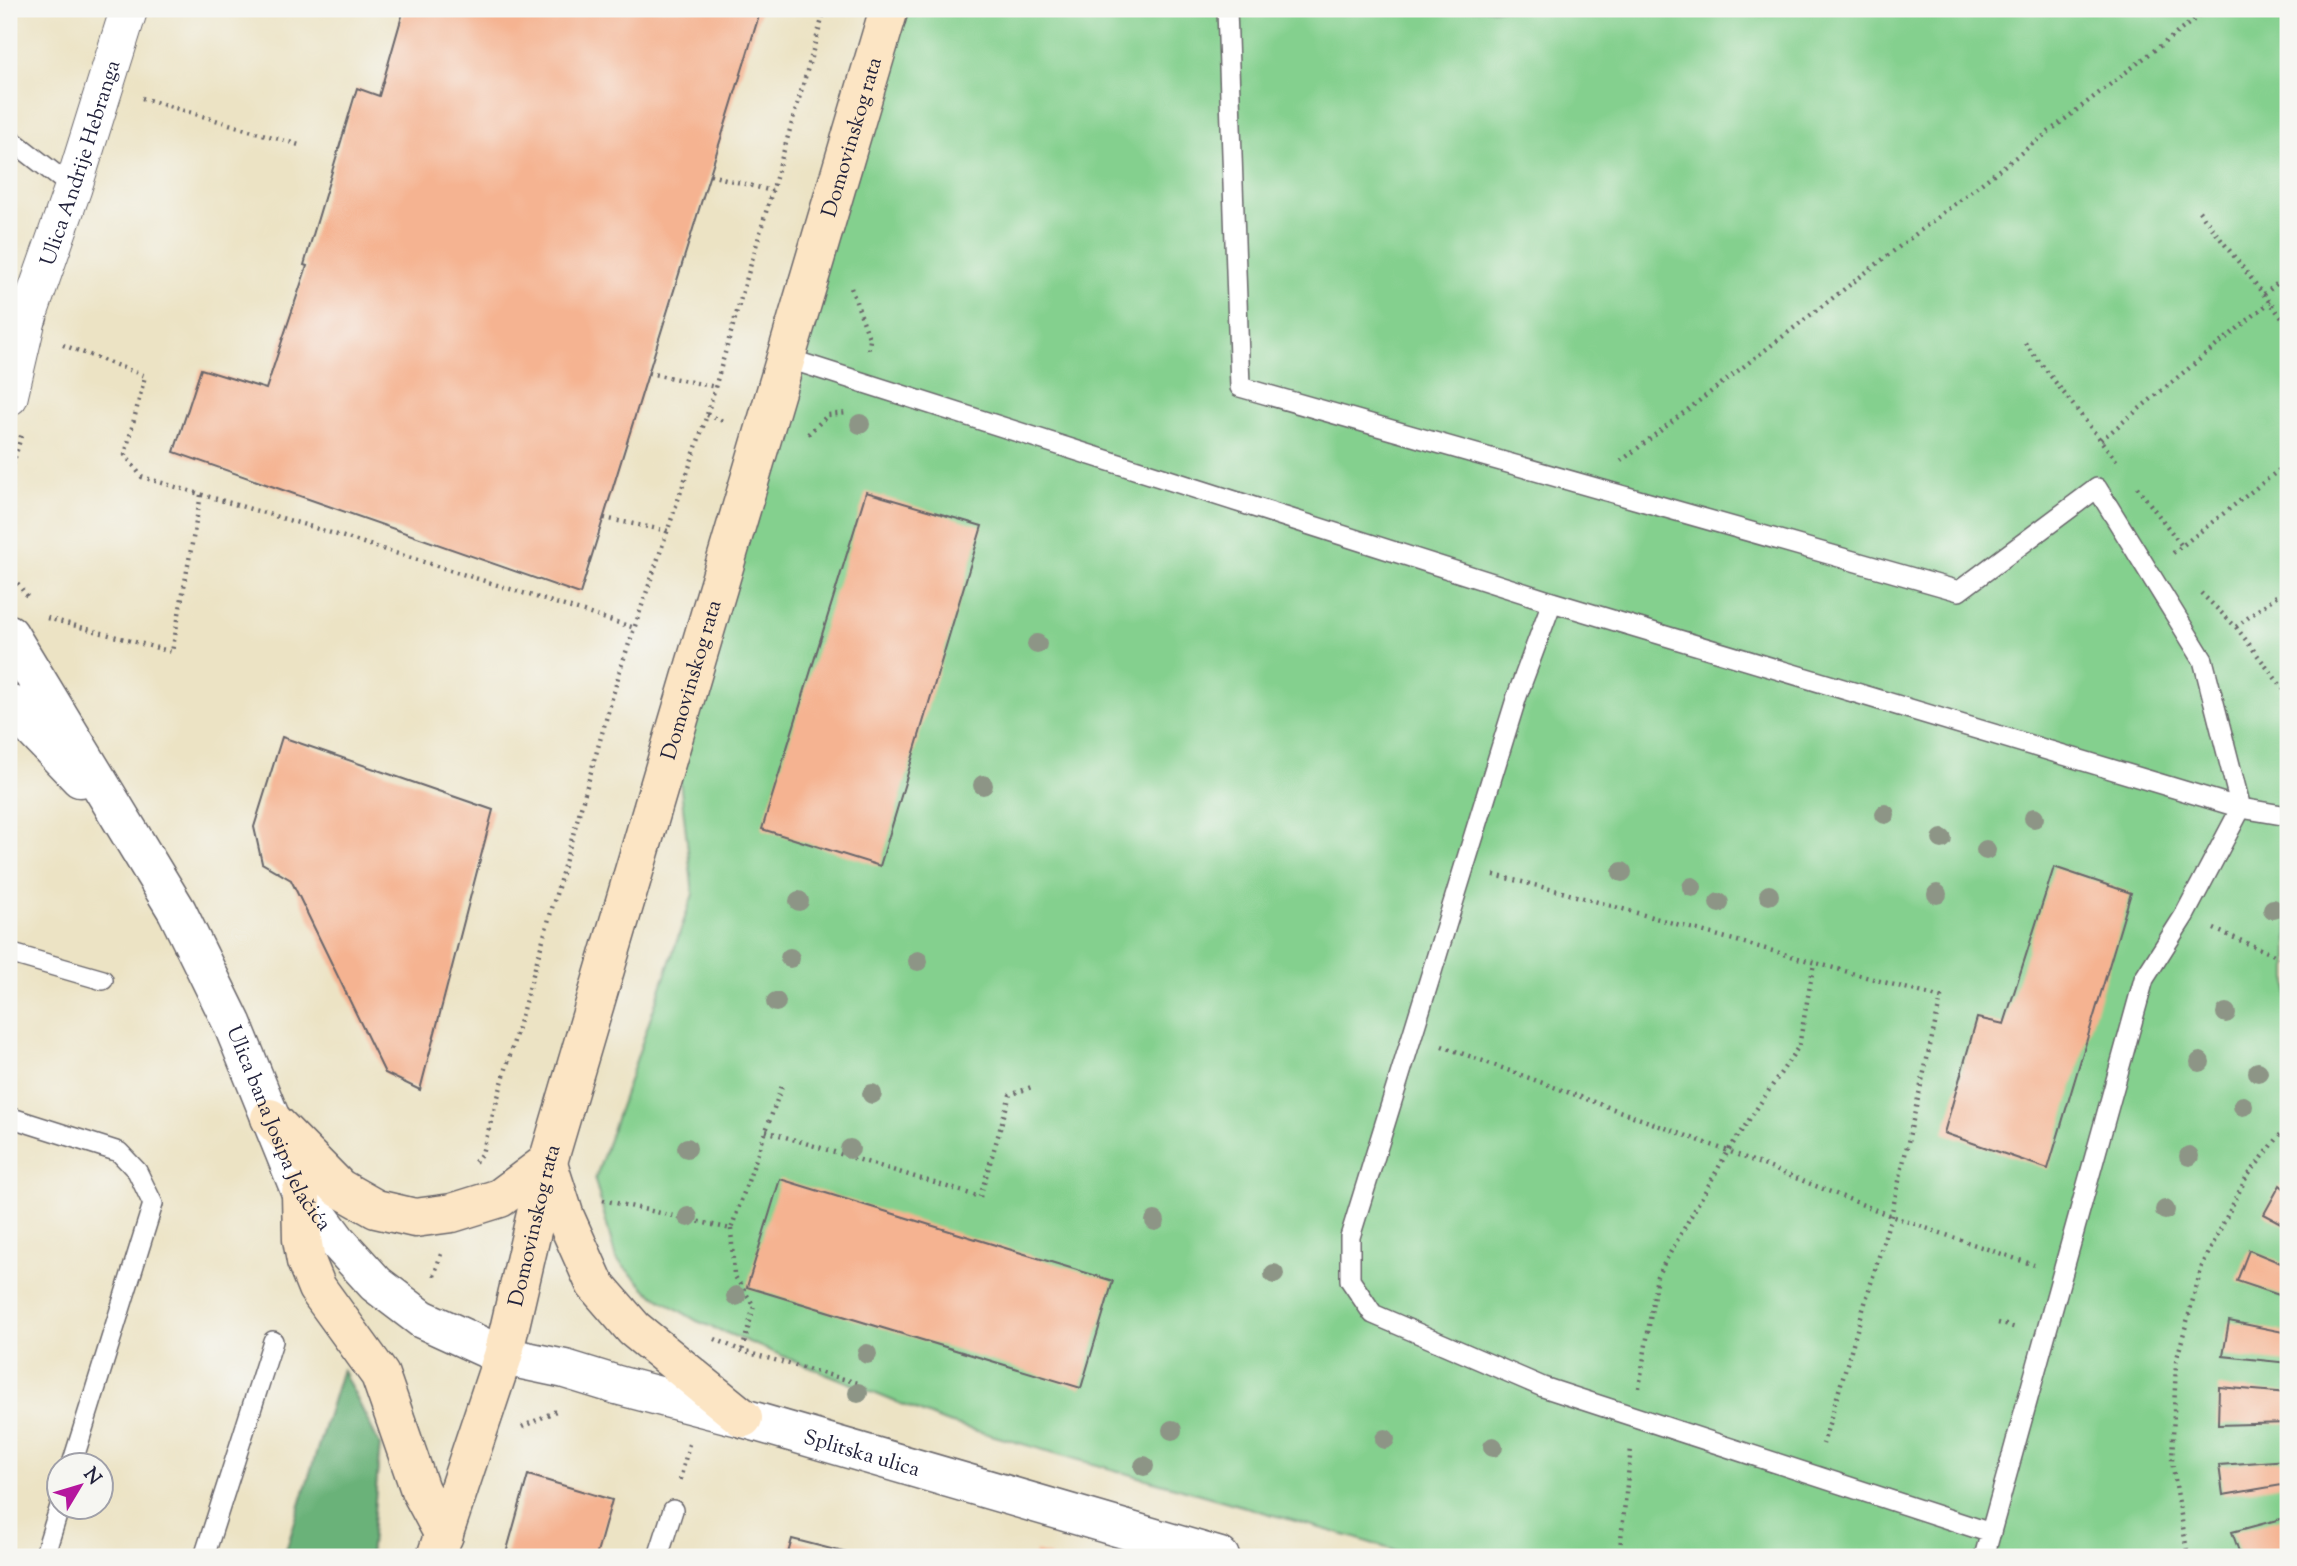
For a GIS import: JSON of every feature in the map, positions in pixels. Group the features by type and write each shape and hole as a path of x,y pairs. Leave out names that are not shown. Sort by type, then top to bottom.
{"main road":[{"name":"Domovinskog rata","path":"440,1546 503,1356 548,1162 889,9"},
{"path":"270,1118 339,1188 376,1209 415,1218 452,1213 500,1198 548,1162 565,1217 595,1284 634,1329 743,1418"},
{"path":"301,1194 302,1239 317,1288 380,1375 440,1546"}],"street":[{"name":"Ulica Andrije Hebranga","path":"9,352 73,188 129,9"},
{"name":"Ulica Andrije Hebranga","path":"9,397 19,326"},
{"name":"Ulica bana Josipa Jelačića","path":"9,634 177,911 232,1023 301,1194 337,1241 376,1284 422,1320 503,1356"},
{"name":"Ulica bana Josipa Jelačića","path":"9,704 129,831"},
{"name":"Splitska ulica","path":"503,1356 565,1369 743,1418 1220,1557"}],"lane":[{"path":"1227,9 1240,387 1959,591 2097,488 2203,660 2241,807 2184,916 2144,979 1984,1557"},
{"path":"9,138 73,188"},
{"path":"786,358 1552,602 2241,807 2288,816"},
{"path":"1552,602 1517,696 1350,1237 1350,1280 1373,1314 1543,1387 1990,1533"},
{"path":"9,728 47,744"},
{"path":"9,953 103,981"},
{"path":"9,1117 119,1152 137,1171 153,1204 77,1450"},
{"path":"204,1557 273,1341"},
{"path":"659,1557 673,1510"},
{"path":"44,1557 56,1520"}],"path":[{"path":"422,1320 452,1213 456,1187 482,1153 621,667 716,387 825,9"},
{"path":"1590,485 2208,9"},
{"path":"104,88 299,145"},
{"path":"710,175 772,191"},
{"path":"2199,211 2288,326"},
{"path":"2264,294 2288,275"},
{"path":"2101,440 2270,302"},
{"path":"2025,343 2125,472"},
{"path":"61,344 145,376 125,455 142,477 635,628"},
{"path":"648,373 716,387"},
{"path":"2166,558 2288,463"},
{"path":"2133,482 2182,545"},
{"path":"43,617 172,652 201,495"},
{"path":"604,518 668,531"},
{"path":"2192,584 2236,627 2288,695"},
{"path":"2236,627 2288,587"},
{"path":"1489,874 1941,998 1891,1216 1814,1475"},
{"path":"2184,916 2288,961"},
{"path":"1619,1557 1634,1417 1657,1276 1728,1151 1799,1046 1814,963"},
{"path":"1438,1044 1728,1151 1891,1216 2062,1275"},
{"path":"742,1351 754,1306 734,1275 731,1228 783,1083"},
{"path":"766,1131 980,1197 1010,1095 1034,1086"},
{"path":"2188,1557 2172,1461 2176,1362 2202,1266 2246,1178 2288,1125"},
{"path":"600,1199 731,1228"},
{"path":"705,1335 742,1351 858,1383"},
{"path":"673,1510 698,1406"}],"green space":[{"path":"889,9 2288,9 2288,1557 1415,1557 945,1422 697,1321 649,1292 616,1259 595,1180 693,894 675,737"},
{"path":"342,1369 380,1445 370,1557 284,1557"}],"building":[{"path":"404,9 761,9 580,594 174,452 201,369 266,389 307,266 304,265 357,88 379,96"},
{"path":"866,492 982,526 880,866 762,829"},
{"path":"282,737 493,810 420,1090 385,1073 291,880 262,863 254,827"},
{"path":"2054,867 2131,893 2048,1169 1944,1133 1977,1018 2004,1024"},
{"path":"780,1179 1113,1281 1081,1388 747,1287"},
{"path":"2280,1185 2288,1192 2288,1227 2264,1214"},
{"path":"2249,1250 2288,1266 2288,1298 2237,1281"},
{"path":"2229,1321 2288,1333 2288,1363 2223,1356"},
{"path":"2219,1387 2288,1393 2288,1423 2218,1425"},
{"path":"2288,1460 2288,1484 2223,1495 2219,1465"},
{"path":"528,1475 612,1500 596,1557 505,1557"},
{"path":"2288,1517 2288,1550 2269,1557 2241,1557 2232,1532"},
{"path":"792,1539 859,1556 859,1557 787,1557"},
{"path":"1035,1552 1051,1556 1051,1557 1034,1557"}]}
